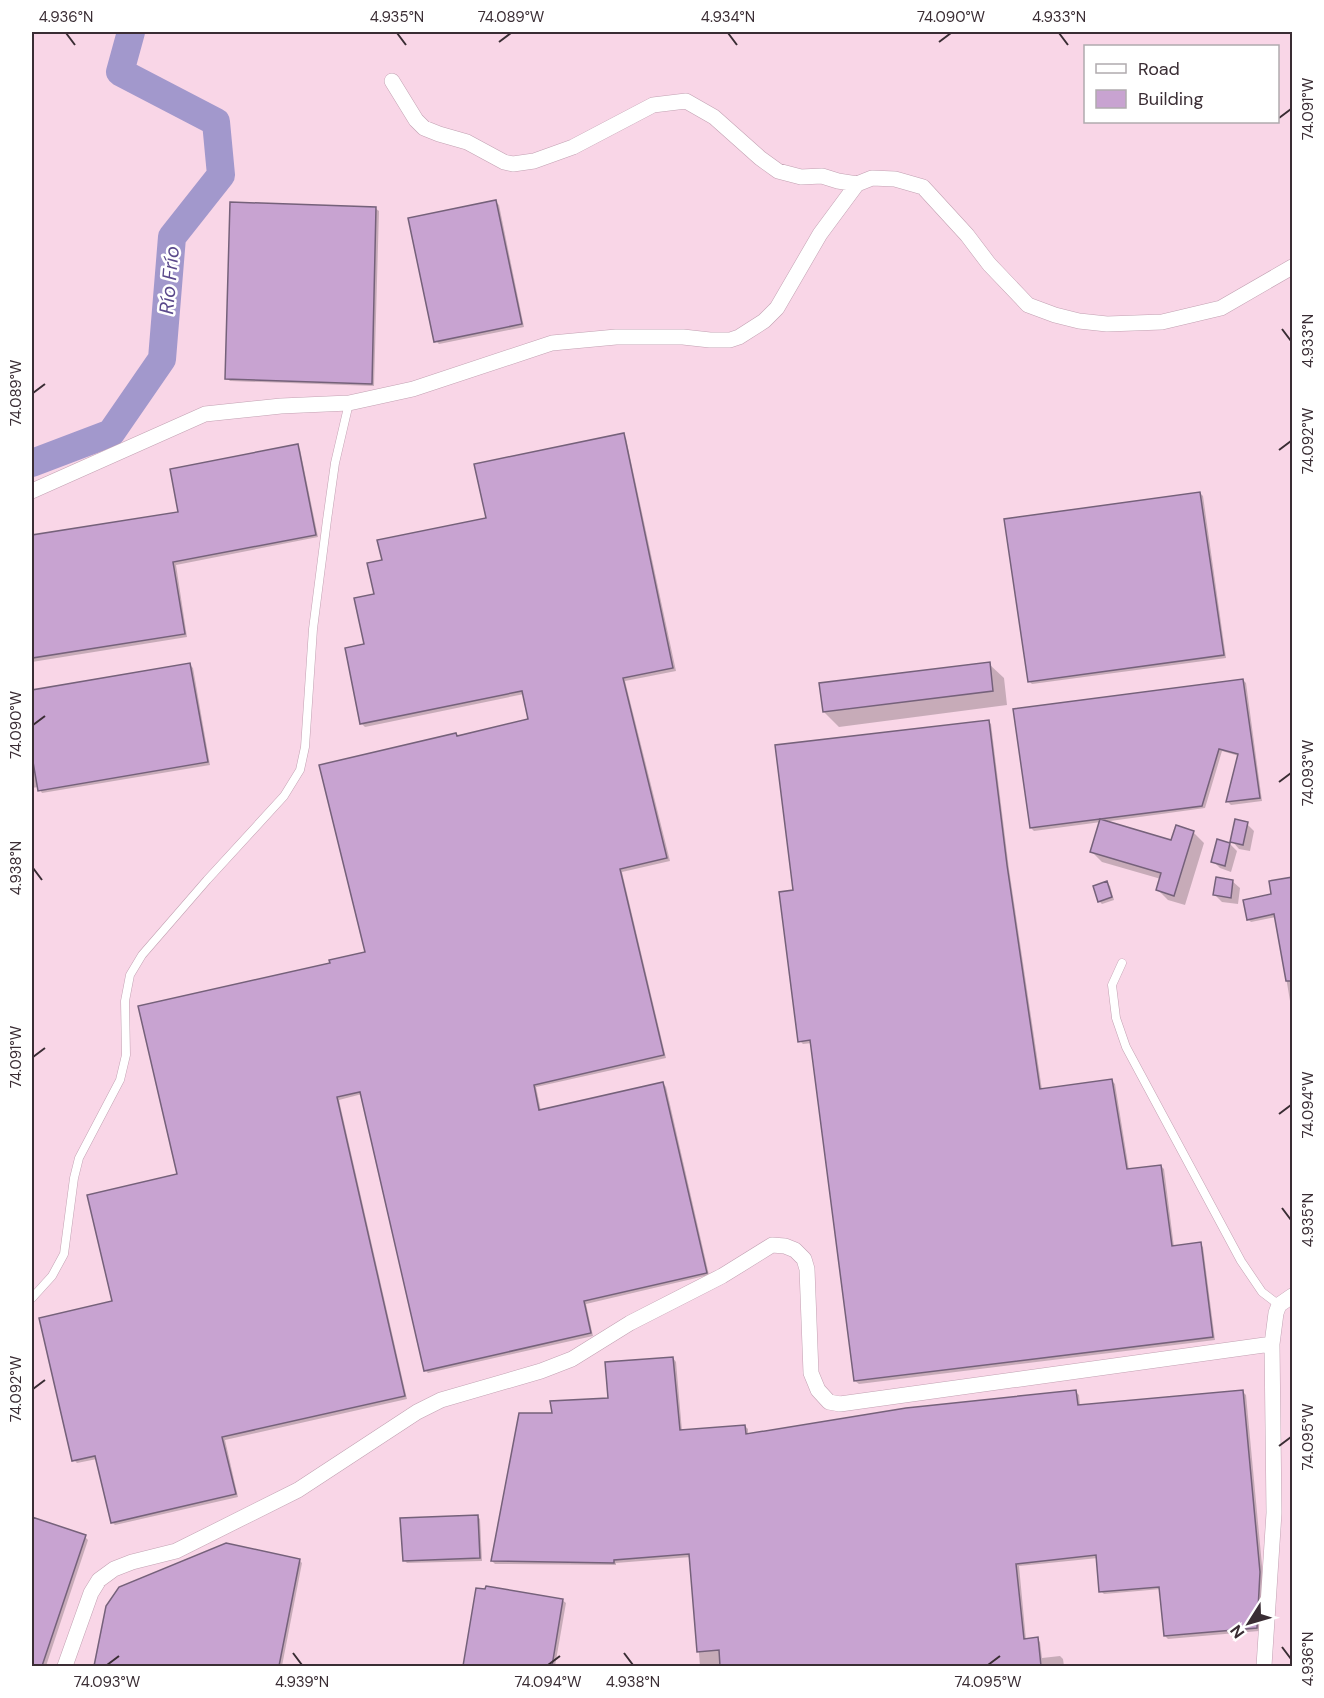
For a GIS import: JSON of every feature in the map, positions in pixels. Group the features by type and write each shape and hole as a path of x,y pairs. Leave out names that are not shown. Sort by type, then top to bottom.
{"street":[{"path":"392,81 416,120 424,128 467,142 504,162 513,164 534,161 573,147 653,105 686,101 714,117 778,171 801,177 822,176 857,184 872,178 895,179 923,187 945,210 988,264 1028,304 1055,315 1079,321 1107,324 1162,322 1221,308 1293,267"},
{"path":"32,491 205,414 281,406 349,403 413,388 552,343 616,337 730,340 739,337 764,321 777,308 820,234 857,184"},
{"path":"65,1666 91,1593 99,1581 114,1569 176,1551 298,1490 417,1412 441,1400 541,1371 572,1359 630,1323 722,1276 772,1245 795,1250 804,1259 807,1269 812,1373 818,1390 829,1402 840,1404 1272,1344"},
{"path":"1264,1666 1274,1513 1272,1344 1279,1305 1293,1296"}],"lane":[{"path":"32,1298 52,1276 64,1254 74,1178 79,1158 120,1080 126,1055 125,1002 130,975 142,955 284,795 300,770 305,747 313,629 327,520 335,463 349,403"},
{"path":"1122,963 1112,985 1116,1018 1126,1047 1241,1261 1262,1292 1279,1305"}],"building":[{"path":"496,200 522,324 434,342 408,218"},
{"path":"230,202 376,207 372,384 225,379"},
{"path":"624,433 673,668 623,678 667,858 620,869 664,1055 534,1085 539,1110 663,1082 707,1273 584,1301 591,1333 424,1371 360,1092 337,1097 405,1396 222,1437 236,1494 111,1523 95,1456 72,1461 39,1318 112,1301 87,1195 177,1174 138,1006 330,963 329,960 365,952 319,765 456,733 457,736 528,719 522,691 360,724 345,648 364,644 354,598 374,594 367,563 382,560 377,540 486,518 474,464"},
{"path":"298,444 316,535 173,562 185,634 32,658 32,535 178,512 170,469"},
{"path":"1200,492 1224,655 1028,682 1004,519"},
{"path":"990,662 993,691 823,712 819,683"},
{"path":"190,663 208,762 38,791 32,756 32,690"},
{"path":"1243,679 1260,798 1226,802 1238,754 1219,749 1202,806 1030,828 1013,709"},
{"path":"989,720 1007,865 1040,1089 1112,1079 1127,1169 1161,1165 1172,1246 1201,1242 1213,1337 854,1381 810,1040 798,1042 779,892 793,890 775,745"},
{"path":"1100,819 1171,840 1176,825 1194,831 1174,896 1156,890 1161,873 1090,852"},
{"path":"1235,819 1248,822 1243,845 1230,842"},
{"path":"1217,839 1230,843 1225,866 1211,862"},
{"path":"1216,877 1233,880 1231,898 1213,895"},
{"path":"1293,877 1293,981 1286,981 1274,914 1247,920 1243,900 1271,894 1269,881"},
{"path":"1107,881 1112,897 1098,902 1093,886"},
{"path":"673,1357 680,1430 745,1425 746,1434 906,1408 1076,1390 1078,1405 1243,1390 1260,1572 1257,1628 1164,1636 1159,1587 1099,1592 1096,1555 1016,1564 1024,1639 1038,1637 1041,1666 720,1666 719,1650 697,1652 689,1554 614,1560 614,1563 491,1561 519,1413 552,1413 550,1401 608,1398 605,1362"},
{"path":"478,1515 480,1558 403,1561 400,1518"},
{"path":"32,1517 86,1535 42,1666 32,1666"},
{"path":"226,1543 300,1559 279,1666 94,1666 106,1606 119,1587"},
{"path":"486,1586 563,1599 552,1666 463,1666 476,1588 485,1589"}],"waterway":[{"name":"Río Frío","path":"32,463 111,433 162,359 172,237 221,175 216,122 120,72 131,32"}]}
